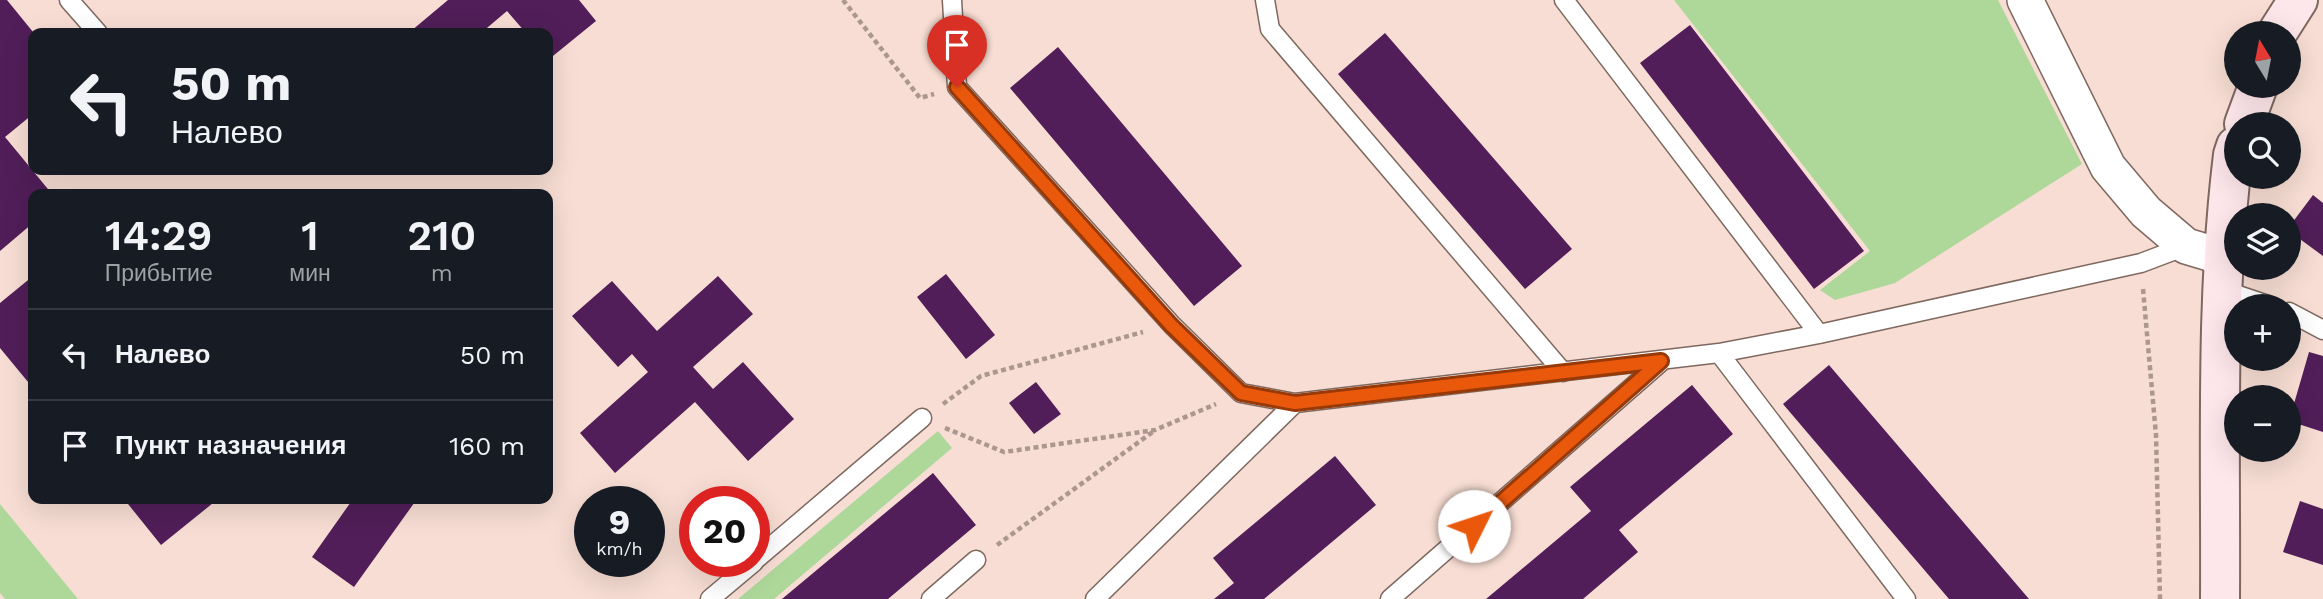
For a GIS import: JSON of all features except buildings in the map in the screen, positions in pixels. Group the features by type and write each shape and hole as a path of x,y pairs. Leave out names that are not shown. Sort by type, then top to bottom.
{"main road":[{"path":"2285,21 2298,0"},
{"path":"2220,599 2224,274"}],"street":[{"path":"2025,0 2108,167 2146,212 2224,274"}],"lane":[{"path":"69,0 94,28"},
{"path":"952,0 957,87 1171,325 1241,393 1295,403 1719,353 1819,334 2141,263 2186,246"},
{"path":"1265,0 1270,29 1563,372"},
{"path":"1564,0 1819,334"},
{"path":"2233,280 2253,294"},
{"path":"2301,318 2323,330"},
{"path":"1719,353 1906,599"},
{"path":"1390,599 1661,361"},
{"path":"1095,599 1295,403"},
{"path":"770,547 922,418"},
{"path":"931,599 976,560"},
{"path":"710,599 735,577"}],"path":[{"path":"843,0 920,98 957,87"},
{"path":"2141,263 2156,435 2160,599"},
{"path":"922,418 981,376 1171,325"},
{"path":"976,560 1155,430 1241,393"},
{"path":"922,418 1004,452 1155,430"}],"green space":[{"path":"1674,0 1998,0 2082,164 1895,283 1835,300 1820,290 1870,251"},
{"path":"938,431 952,448 774,599 738,599 764,577 770,577 770,572"},
{"path":"0,504 78,599 5,599 0,593"}],"route":[{"path":"957,87 1171,325 1241,393 1295,403 1661,361 1474,526"}]}
